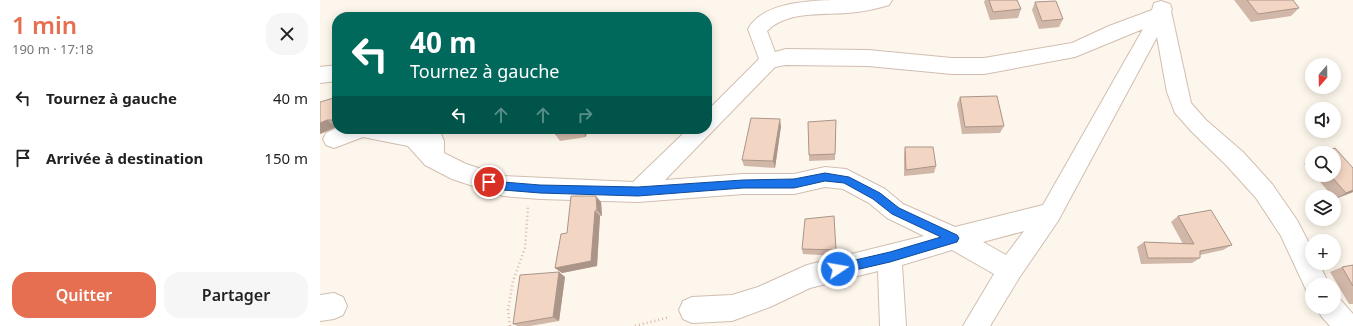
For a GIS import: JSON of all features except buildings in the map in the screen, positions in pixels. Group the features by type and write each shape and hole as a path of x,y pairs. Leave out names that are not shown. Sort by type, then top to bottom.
{"street":[{"path":"769,61 758,29 768,18 804,8 848,6 883,0"},
{"path":"712,120 769,61 786,57 826,56 910,61 952,66 984,66 1075,50 1101,39 1162,5"},
{"path":"976,326 1010,270 1050,214 1162,5"},
{"path":"1162,5 1177,92 1182,107 1199,126 1236,159 1264,192 1289,228 1314,278"},
{"path":"320,75 332,73"},
{"path":"334,138 345,134"},
{"path":"393,134 414,138 433,158 460,172 503,186 638,192 743,184 794,184 825,177 846,180 877,196 895,211 954,238 1010,270"},
{"path":"430,134 433,141 433,158"},
{"path":"638,192 697,134"},
{"path":"692,310 732,308 761,298 807,277 890,257 954,238 1050,214"},
{"path":"890,257 893,326"},
{"path":"1336,314 1346,326"}],"path":[{"path":"510,326 508,310 513,281 525,248 528,206 526,188"},
{"path":"636,326 692,310"}],"route":[{"path":"489,182 503,186 540,189 638,192 743,184 794,184 825,177 846,180 877,196 895,211 954,238 890,257 838,269"}]}
